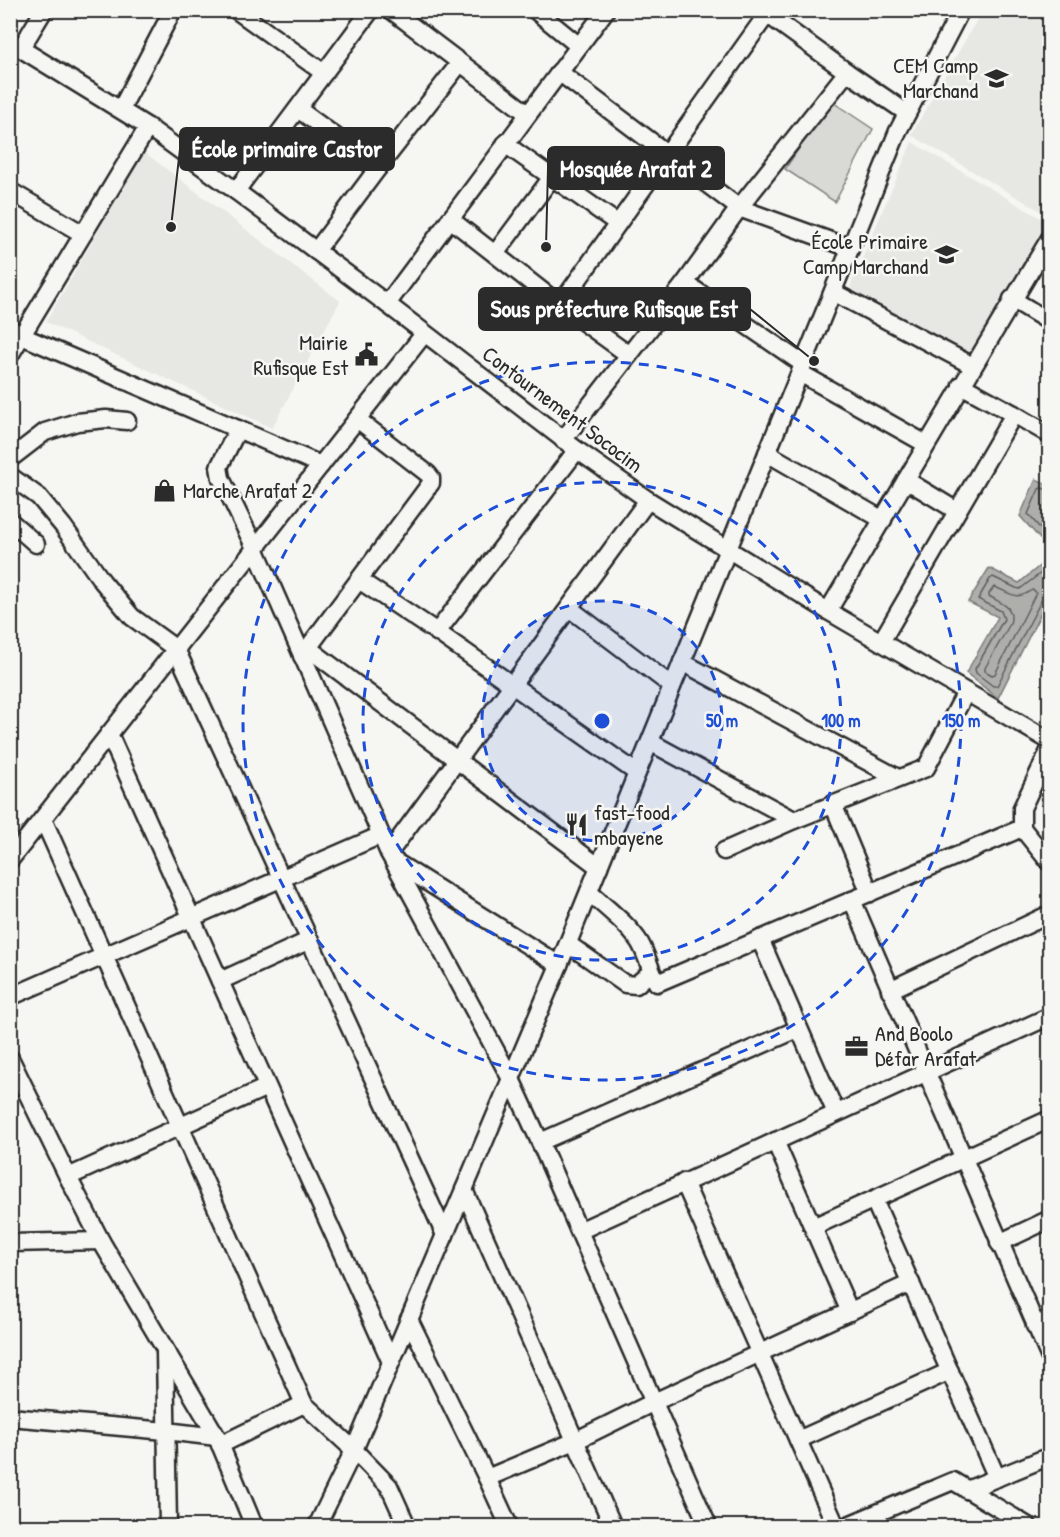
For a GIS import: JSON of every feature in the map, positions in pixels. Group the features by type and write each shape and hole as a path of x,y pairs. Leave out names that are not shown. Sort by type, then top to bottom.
{"street":[{"path":"16,45 44,10"},
{"path":"121,109 173,10"},
{"path":"236,10 324,73"},
{"path":"236,191 370,10"},
{"path":"391,10 528,114"},
{"path":"535,10 579,46"},
{"path":"387,304 606,10"},
{"path":"317,1527 354,1450 568,944 898,130 961,10"},
{"path":"560,305 767,12 847,72 908,113"},
{"name":"Contournement Sococim","path":"16,45 148,127 387,304 570,445 648,500 828,611 1050,741"},
{"path":"316,251 460,63"},
{"path":"559,72 739,208 850,248"},
{"path":"437,632 570,445 629,355 739,208 847,72"},
{"path":"298,108 378,168"},
{"path":"10,355 16,332 83,234 148,127"},
{"path":"506,144 617,223"},
{"path":"495,254 552,177"},
{"path":"10,190 83,234"},
{"path":"450,219 560,305 629,355"},
{"path":"828,611 1050,238"},
{"path":"685,283 802,368 927,444"},
{"path":"833,292 973,366"},
{"path":"1012,299 1050,321"},
{"path":"16,332 321,465"},
{"path":"10,860 424,334"},
{"path":"961,385 1050,435"},
{"path":"881,642 1014,414"},
{"path":"10,459 45,432 77,422 106,419 127,421"},
{"path":"305,652 431,483 428,474 357,419"},
{"path":"238,429 219,467 221,478 305,652 391,857 511,1079 708,1527"},
{"path":"767,453 883,520"},
{"path":"10,476 39,497 132,617 176,649 445,1235"},
{"path":"906,480 957,511"},
{"path":"391,857 457,761 648,500"},
{"path":"10,521 36,544"},
{"path":"359,580 637,773"},
{"path":"569,608 672,686"},
{"path":"305,652 599,867"},
{"path":"682,662 898,778"},
{"path":"724,851 794,820 926,768 966,692"},
{"path":"109,734 391,1362"},
{"path":"650,742 794,820"},
{"path":"1050,749 1022,808 1022,828 1050,863"},
{"path":"833,804 870,893"},
{"path":"43,819 304,1404 389,1486 407,1527"},
{"path":"589,892 633,933 641,945 657,982 1022,828"},
{"path":"10,997 381,835"},
{"path":"391,857 559,965"},
{"path":"852,900 999,1243 1042,1323 1050,1358"},
{"path":"890,990 1050,914"},
{"path":"760,939 836,1113"},
{"path":"220,981 310,940"},
{"path":"568,944 625,984 636,985 651,972"},
{"path":"579,1231 1050,1016"},
{"path":"540,1142 798,1029"},
{"path":"10,1058 101,1241 219,1441 254,1527"},
{"path":"68,1177 267,1087"},
{"path":"813,1227 1050,1119"},
{"path":"775,1141 850,1312"},
{"path":"684,1182 836,1527"},
{"path":"464,1190 613,1527"},
{"path":"874,1200 997,1478"},
{"path":"999,1243 1050,1219"},
{"path":"10,1243 101,1241"},
{"path":"487,1478 575,1441 911,1283"},
{"path":"409,1319 509,1527"},
{"path":"165,1350 168,1527"},
{"path":"798,1440 950,1371"},
{"path":"10,1417 166,1431 219,1441 304,1404"},
{"path":"967,1490 1050,1456"},
{"path":"847,1526 952,1481 1028,1527"}],"shaded area":[{"name":"CEM Camp Marchand","path":"982,11 1031,11 1049,21 1049,216 911,135"},
{"path":"831,101 873,129 835,202 785,169"},
{"name":"École Primaire Camp Marchand","path":"912,142 1047,222 967,360 872,312 850,287"},
{"path":"144,152 340,301 272,428 46,322"}],"water":[{"path":"1036,479 1049,485 1049,549 1020,516"},
{"path":"1049,558 1049,597 998,698 966,673 998,617 968,602 989,568 1019,583"}],"place":[{"name":"CEM Camp Marchand","path":"996,78"},
{"name":"École primaire Castor","path":"171,227"},
{"name":"Mosquée Arafat 2","path":"546,247"},
{"name":"École Primaire Camp Marchand","path":"946,254"},
{"name":"Mairie Rufisque Est","path":"366,355"},
{"name":"Sous préfecture Rufisque Est","path":"814,361"},
{"name":"Marche Arafat 2","path":"165,490"},
{"name":"fast-food mbayene","path":"576,825"},
{"name":"And Boolo Défar Arafat","path":"857,1046"}]}
